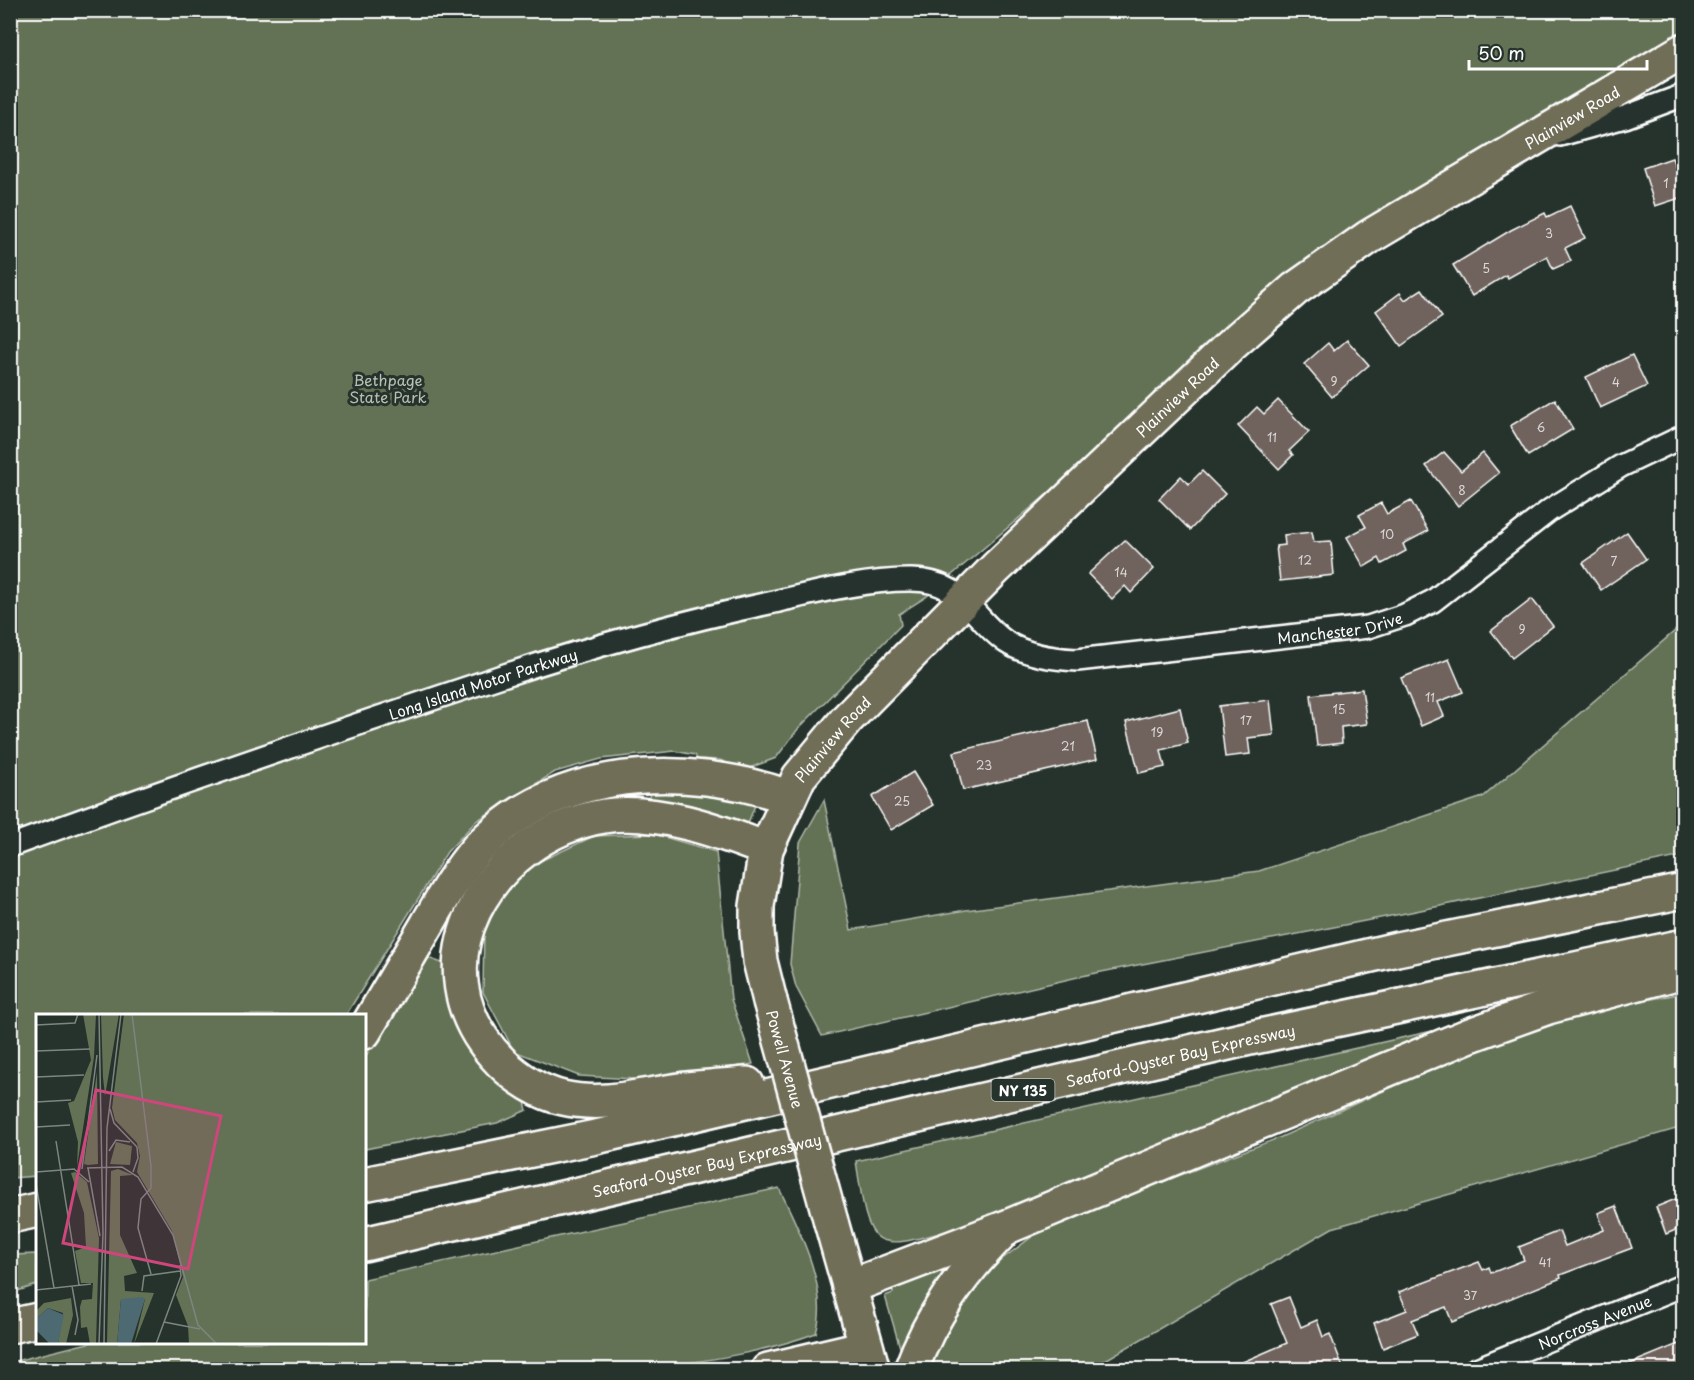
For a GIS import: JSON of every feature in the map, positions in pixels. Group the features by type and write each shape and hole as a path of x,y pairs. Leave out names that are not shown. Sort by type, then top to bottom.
{"main road":[{"name":"Plainview Road","path":"766,849 788,797 805,768 827,740 964,598 1232,344 1295,289 1369,237 1683,50"},
{"path":"366,1029 462,868 496,832 536,806 558,795 607,780 658,774 742,783 788,797"},
{"path":"766,849 695,825 627,815 604,816 582,822 535,843 495,876 472,913 462,954 465,998 471,1017 491,1052 507,1067 542,1090 580,1102 621,1101 679,1090 853,1076"},
{"name":"Powell Avenue","path":"766,849 758,906 757,932 760,961 869,1358"},
{"path":"366,1184 585,1139 1397,949 1683,891"},
{"name":"Seaford-Oyster Bay Expressway","path":"366,1244 1273,1032 1683,946"},
{"path":"849,1287 1007,1227 1470,1035 1548,1007 1683,971"},
{"path":"10,1216 36,1210"},
{"path":"10,1224 36,1222"},
{"path":"911,1370 932,1320 945,1299 977,1258 1007,1227"},
{"path":"10,1326 36,1320"},
{"path":"768,1370 869,1358"}],"street":[{"path":"1527,144 1624,117 1683,95"},
{"name":"Manchester Drive","path":"964,598 1006,642 1057,659 1088,659 1368,627 1406,615 1432,601 1550,510 1621,466 1683,436"},
{"name":"Long Island Motor Parkway","path":"10,846 184,782 568,654 688,620 879,581 913,579 946,589 964,598"},
{"name":"Norcross Avenue","path":"1474,1370 1683,1285"}],"green space":[{"name":"Bethpage State Park","path":"11,11 1683,11 1683,50 1329,255 926,597 899,614 901,625 798,729 776,758 744,770 720,760 697,759 695,755 675,751 601,759 555,772 476,821 447,852 347,1014 36,1014 36,1176 11,1178"},
{"path":"1683,624 1683,856 1091,974 822,1036 796,987 790,964 800,843 824,800 851,930 966,910 1259,871 1483,797"},
{"path":"648,784 752,799 755,805 748,823 738,823 650,800"},
{"path":"654,834 716,852 731,999 753,1064 653,1080 579,1076 514,1051 483,992 484,924 517,872 594,836"},
{"path":"425,957 445,964 457,1022 470,1053 488,1073 525,1102 527,1110 497,1123 366,1149 366,1056"},
{"path":"1683,993 1683,1127 1332,1228 1090,1369 930,1370 943,1319 1001,1260 1046,1226 1281,1137 1428,1071 1565,1016"},
{"path":"1432,1031 1431,1036 1369,1063 961,1227 892,1242 880,1239 872,1230 866,1214 856,1161"},
{"path":"779,1188 810,1259 819,1297 819,1315 816,1333 794,1341 748,1353 630,1370 11,1369 11,1362 84,1344 366,1344 366,1279"},
{"path":"36,1254 36,1285 11,1293 11,1255"},
{"path":"962,1255 901,1351 885,1296 893,1293 891,1282"}],"building":[{"path":"1672,158 1675,166 1683,163 1683,197 1655,206 1643,168"},
{"path":"1570,206 1585,238 1565,248 1571,261 1553,269 1547,256 1508,278 1506,275 1472,296 1453,265 1511,230 1545,213 1547,217"},
{"path":"1422,289 1442,317 1401,346 1376,311 1400,293 1405,300"},
{"path":"1347,340 1369,365 1332,397 1304,364 1328,343 1334,351"},
{"path":"1632,355 1647,386 1600,408 1586,377"},
{"path":"1555,399 1573,429 1528,456 1510,426"},
{"path":"1278,400 1309,432 1289,451 1293,455 1279,469 1238,426 1257,407 1264,414"},
{"path":"1444,452 1461,471 1483,453 1499,473 1458,506 1426,466"},
{"path":"1202,471 1225,494 1190,530 1159,499 1181,476 1189,484"},
{"path":"1411,501 1428,531 1403,544 1406,551 1382,564 1379,558 1364,567 1347,537 1366,527 1359,515 1381,503 1387,514"},
{"path":"1312,532 1314,542 1331,541 1334,575 1280,581 1276,546 1285,545 1284,535"},
{"path":"1627,532 1646,559 1601,590 1583,563"},
{"path":"1125,540 1154,569 1131,593 1125,586 1112,599 1088,574"},
{"path":"1532,599 1553,626 1512,658 1491,631"},
{"path":"1449,659 1463,692 1438,702 1444,716 1421,726 1401,678"},
{"path":"1362,689 1367,724 1341,727 1342,743 1317,746 1311,695"},
{"path":"1270,700 1274,735 1248,738 1250,754 1225,757 1219,706"},
{"path":"1180,708 1188,743 1161,750 1165,767 1139,773 1126,722"},
{"path":"1088,721 1097,759 963,790 954,752"},
{"path":"913,772 933,805 891,830 872,797"},
{"path":"1683,1196 1683,1227 1666,1234 1656,1207"},
{"path":"1616,1206 1632,1248 1560,1275 1561,1278 1452,1322 1446,1307 1412,1320 1418,1334 1383,1348 1374,1323 1407,1310 1399,1292 1479,1262 1483,1270 1489,1267 1491,1273 1524,1260 1519,1247 1559,1231 1565,1246 1604,1230 1598,1213"},
{"path":"1289,1297 1301,1327 1317,1320 1323,1337 1330,1334 1344,1370 1224,1370 1287,1343 1271,1304"},
{"path":"1683,1342 1683,1370 1617,1370 1617,1369"}]}
